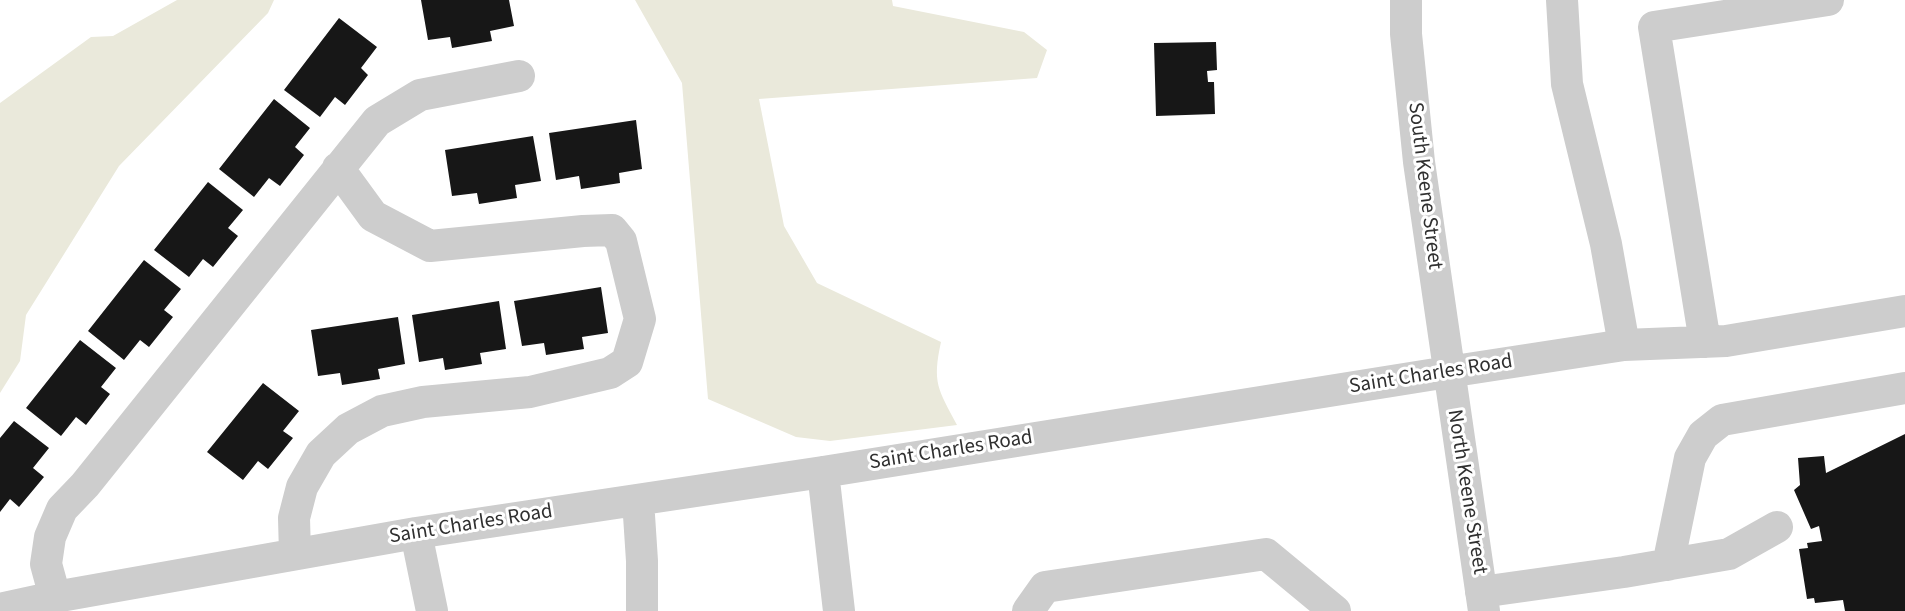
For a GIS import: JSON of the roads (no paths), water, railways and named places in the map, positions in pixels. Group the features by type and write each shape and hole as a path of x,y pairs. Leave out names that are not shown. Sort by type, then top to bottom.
{"street":[{"name":"South Keene Street","path":"1406,0 1406,34 1419,162 1448,372"},
{"path":"1562,0 1568,84 1606,244 1624,345"},
{"path":"1705,342 1654,27 1828,0"},
{"path":"55,597 46,564 50,537 62,509 85,485 376,121 420,95 519,76"},
{"path":"295,554 294,518 302,487 321,454 348,429 382,411 423,402 530,392 610,374 627,362 640,319 621,241 612,230 430,246 373,216 338,168"},
{"name":"Saint Charles Road","path":"0,609 55,597 416,533 823,472 1624,345 1726,341 1905,311"},
{"name":"North Keene Street","path":"1448,372 1483,601"},
{"path":"1668,565 1690,458 1703,435 1722,420 1905,388"},
{"path":"823,472 839,611"},
{"path":"638,500 642,561 642,611"},
{"path":"1483,601 1729,554 1777,527"},
{"path":"416,533 432,611"},
{"path":"1028,611 1045,587 1266,554 1335,611"}]}
